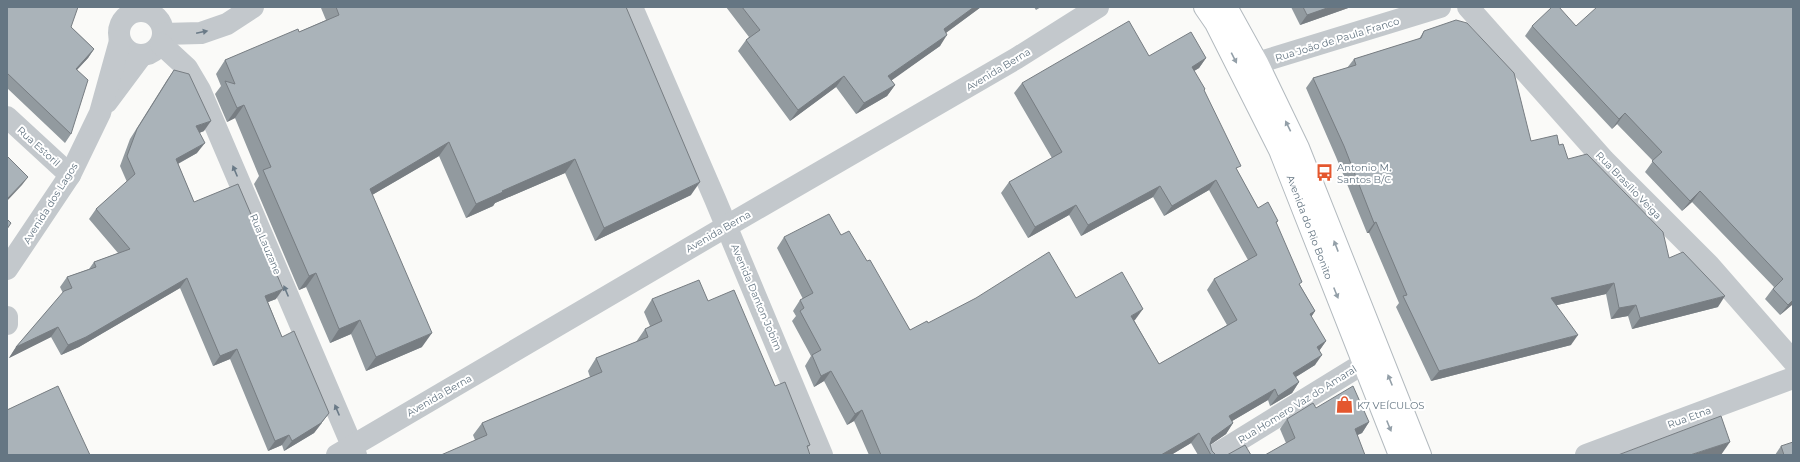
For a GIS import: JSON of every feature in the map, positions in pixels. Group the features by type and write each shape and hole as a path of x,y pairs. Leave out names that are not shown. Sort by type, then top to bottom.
{"main road":[{"name":"Avenida do Rio Bonito","path":"1204,7 1216,23 1280,150 1372,360 1420,455"},
{"name":"Avenida do Rio Bonito","path":"1226,7 1257,63 1298,148 1372,360 1400,455"}],"street":[{"path":"120,41 129,52 155,31 201,33 227,24 252,7"},
{"name":"Avenida Danton Jobim","path":"632,7 727,226 822,455"},
{"name":"Avenida Berna","path":"349,452 727,226 1017,58 1098,7"},
{"name":"Rua João de Paula Franco","path":"1257,63 1440,7"},
{"name":"Rua Brasílio Veiga","path":"1468,7 1604,160 1709,265 1793,361"},
{"path":"131,10 143,10 155,31"},
{"name":"Avenida dos Lagos","path":"100,113 120,41 118,30 122,20 131,10"},
{"name":"Avenida dos Lagos","path":"7,269 70,175 100,113 155,31"},
{"name":"Rua Lauzane","path":"155,31 187,68 200,90 349,452"},
{"name":"Rua Estoril","path":"7,117 70,175"},
{"path":"7,317 7,324"},
{"name":"Rua Homero Vaz do Amaral","path":"1215,455 1372,360"},
{"name":"Rua Etna","path":"1586,455 1793,378"}],"building":[{"path":"7,7 78,7 71,27 94,49 76,69 88,80 71,134 7,73"},
{"path":"336,7 626,7 700,182 604,228 575,159 476,204 449,142 370,189 432,333 376,357 360,320 339,329 316,273 309,276 263,170 271,167 244,105 237,108 225,81 235,84 225,60 298,29 299,32 339,15"},
{"path":"742,7 974,7 944,29 947,35 888,76 895,85 864,103 844,76 798,110 746,40 760,30"},
{"path":"1303,7 1330,7 1307,15"},
{"path":"1552,7 1559,7 1576,26 1597,7 1793,7 1793,300 1788,305 1773,289 1783,279 1700,191 1690,201 1652,161 1662,152 1625,113 1619,119 1532,26"},
{"path":"1456,20 1467,23 1514,73 1531,141 1557,135 1559,145 1563,144 1568,159 1587,154 1663,232 1669,258 1683,252 1725,296 1640,318 1636,305 1619,308 1614,283 1551,298 1578,335 1439,371 1403,296 1407,295 1376,222 1374,223 1344,146 1313,78 1356,65 1354,59 1421,38 1424,31"},
{"path":"1129,21 1149,56 1191,32 1206,58 1192,67 1205,89 1204,90 1241,166 1236,168 1258,208 1268,202 1278,221 1276,222 1302,282 1299,284 1315,311 1310,314 1326,341 1317,347 1322,355 1293,373 1299,382 1278,396 1275,389 1229,416 1233,423 1212,438 1210,444 1212,451 1216,455 1211,455 1199,433 1161,455 881,455 862,410 855,414 831,371 821,376 812,355 821,350 800,311 804,308 800,300 813,293 784,237 829,214 841,235 849,231 867,261 870,260 910,330 927,321 928,323 976,298 1049,252 1076,298 1122,272 1143,309 1131,316 1159,364 1237,320 1214,279 1257,255 1216,180 1172,206 1160,186 1088,225 1076,205 1035,227 1009,182 1062,152 1022,83"},
{"path":"174,70 189,74 211,121 196,126 205,143 176,159 194,202 238,184 283,289 265,296 282,337 294,331 329,413 321,423 292,441 289,435 275,441 237,349 220,356 187,278 86,337 68,345 58,327 16,347 64,291 72,288 67,277 96,267 94,262 130,249 96,209 135,174 127,156 137,129"},
{"path":"7,156 28,177 7,199"},
{"path":"7,219 11,223 7,229"},
{"path":"699,280 708,301 734,290 775,386 785,382 810,445 807,446 810,455 441,455 487,435 482,423 602,372 596,358 648,337 645,329 662,321 652,299"},
{"path":"58,386 90,455 7,455 7,410"},
{"path":"1353,386 1369,422 1355,429 1365,455 1265,455 1295,438 1287,419 1313,403 1316,408"},
{"path":"1721,416 1730,442 1690,455 1618,455"},
{"path":"1793,442 1793,455 1784,455 1781,446"},
{"path":"1245,445 1251,455 1227,455"}],"place":[{"name":"Antonio M. Santos B/C","path":"1324,173"},
{"name":"K7 VEÍCULOS","path":"1344,405"}]}
